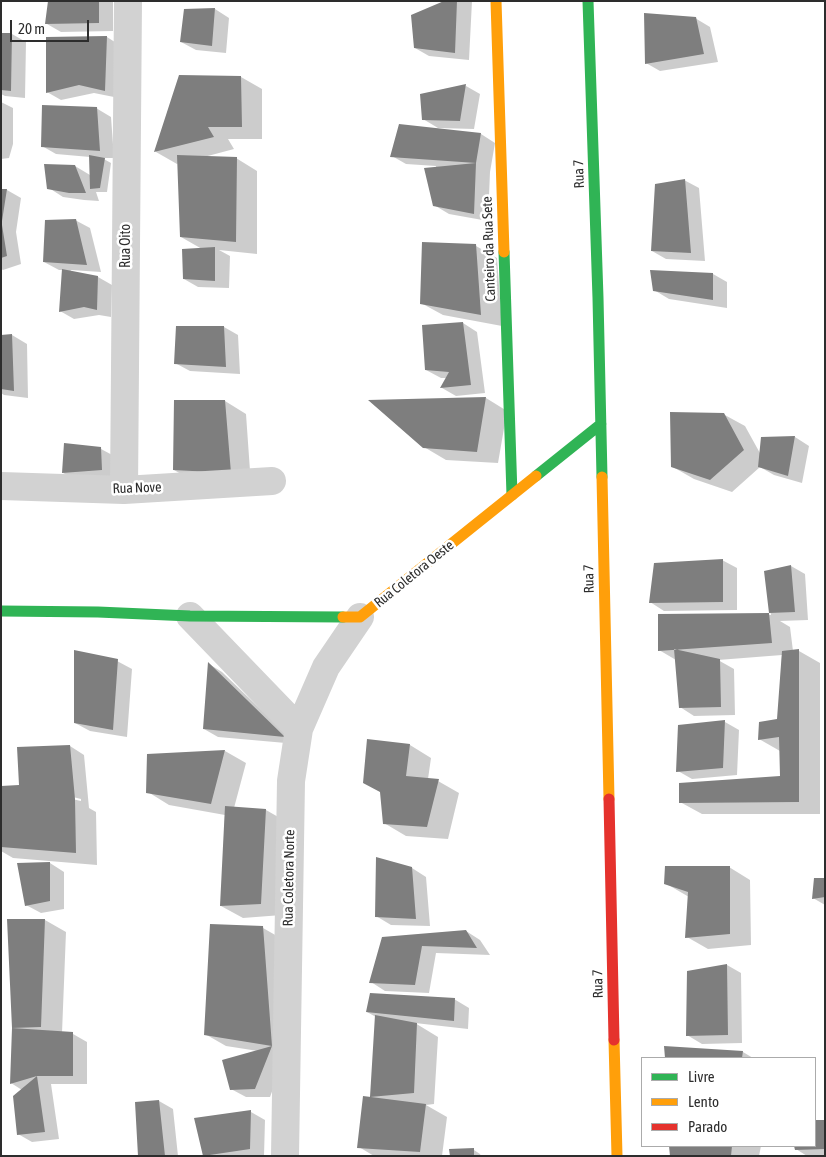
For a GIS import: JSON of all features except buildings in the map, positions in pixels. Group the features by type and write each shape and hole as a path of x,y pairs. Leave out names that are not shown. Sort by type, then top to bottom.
{"street":[{"name":"Rua Oito","path":"124,490 128,1"},
{"name":"Canteiro da Rua Sete","path":"496,1 512,495"},
{"name":"Rua 7","path":"588,1 601,424 617,1156"},
{"name":"Rua Coletora Oeste","path":"360,617 601,424"},
{"name":"Rua Nove","path":"1,486 124,490 272,481"},
{"path":"1,611 98,612 190,616 360,617"},
{"path":"190,616 299,730"},
{"name":"Rua Coletora Norte","path":"285,1156 290,781 299,730 326,667 360,617"}],"traffic: fast":[{"path":"588,1 602,477"},
{"path":"504,252 512,495"},
{"path":"536,476 601,424"},
{"path":"1,611 98,612 190,616 343,617"}],"traffic: slow":[{"path":"496,1 504,252"},
{"path":"343,617 360,617 536,476"},
{"path":"602,477 609,799"},
{"path":"614,1040 617,1156"}],"traffic: jam":[{"path":"609,799 614,1040"}]}
